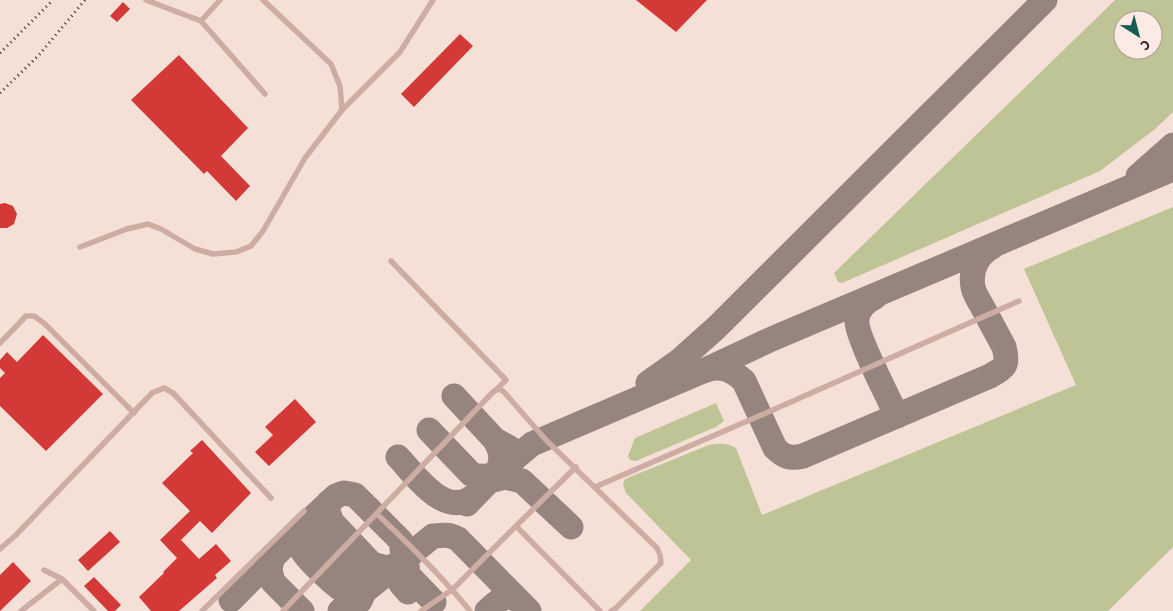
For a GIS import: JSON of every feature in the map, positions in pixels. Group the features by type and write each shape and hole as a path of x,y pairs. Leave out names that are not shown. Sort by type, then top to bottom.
{"lane":[{"path":"146,0 201,21 265,94"},
{"path":"201,21 220,0"},
{"path":"263,0 331,64 340,86 342,110"},
{"path":"80,247 127,229 148,224 161,229 196,249 214,254 236,252 250,246 263,231 305,158 342,110 400,52 432,0"},
{"path":"283,611 506,380 391,261"},
{"path":"595,487 1019,301"},
{"path":"0,343 26,316 34,316 45,324 134,413"},
{"path":"0,548 15,536 152,393 164,388 173,393 271,498"},
{"path":"496,390 504,392 546,440 576,467 657,548 661,563 611,611"},
{"path":"421,611 452,589 576,467"},
{"path":"202,611 304,511"},
{"path":"377,514 416,550 470,611"},
{"path":"516,526 600,611"},
{"path":"44,570 62,579 94,611"},
{"path":"21,611 62,579"}],"green space":[{"path":"1115,0 1173,0 1173,112 1155,129 1100,171 842,283 838,282 834,273"},
{"path":"1173,207 1173,547 1108,611 640,611 691,560 626,493 623,484 625,479 709,445 730,445 736,448 762,515 1076,385 1024,269"},
{"path":"716,403 724,421 716,427 636,461 630,460 628,456 635,438"}],"building":[{"path":"636,0 707,0 676,32"},
{"path":"123,2 130,9 117,22 110,16"},
{"path":"460,34 473,46 414,107 401,94"},
{"path":"179,55 248,128 221,156 250,186 236,201 207,171 204,174 131,100"},
{"path":"5,203 13,206 17,214 14,224 7,228 0,228 0,204"},
{"path":"43,335 103,394 46,451 0,406 0,378 5,373 0,368 0,360 7,352 17,362"},
{"path":"295,399 316,422 269,466 255,452 273,435 265,427"},
{"path":"202,440 251,493 212,533 200,521 181,540 199,559 216,544 231,561 215,575 217,578 179,611 151,611 139,597 177,558 160,540 190,511 162,483 193,453 190,451"},
{"path":"110,531 120,542 88,571 78,560"},
{"path":"13,562 31,581 0,611 0,575"},
{"path":"94,577 121,605 115,611 108,611 84,586"}],"taxiway":[{"path":"648,383 679,361 717,327 1045,0"},
{"path":"1138,176 1173,145"},
{"path":"467,504 496,474 532,444 703,371 774,338 1173,169"},
{"path":"706,370 722,368 744,381 775,448 788,457 803,456 990,376 1002,368 1006,362 1004,347 976,295 972,281 976,264 982,254 992,247"},
{"path":"875,297 860,309 857,317 858,328 867,353 897,416"},
{"path":"454,396 495,440 510,448"},
{"path":"429,430 471,474 477,476 496,474 501,457 495,440"},
{"path":"398,457 423,484 443,499 453,502 464,501 475,495"},
{"path":"489,481 505,477 522,481 571,527"},
{"path":"307,523 336,496 344,493 355,495 401,541 403,556 396,575 408,592"},
{"path":"329,502 328,512 332,522 372,564 387,568 400,564"},
{"path":"322,519 312,521 304,527 299,536 300,547 313,564 344,591 364,592 360,601"},
{"path":"231,600 303,527"},
{"path":"340,611 433,536 443,535 458,539 529,611"},
{"path":"318,536 354,576 362,580 376,579 384,576"},
{"path":"272,559 270,570 273,582 302,611"},
{"path":"407,565 408,575 434,602"},
{"path":"487,611 507,597 520,602"}],"railway":[{"path":"0,53 53,0"},
{"path":"0,93 39,55 85,0"}]}
